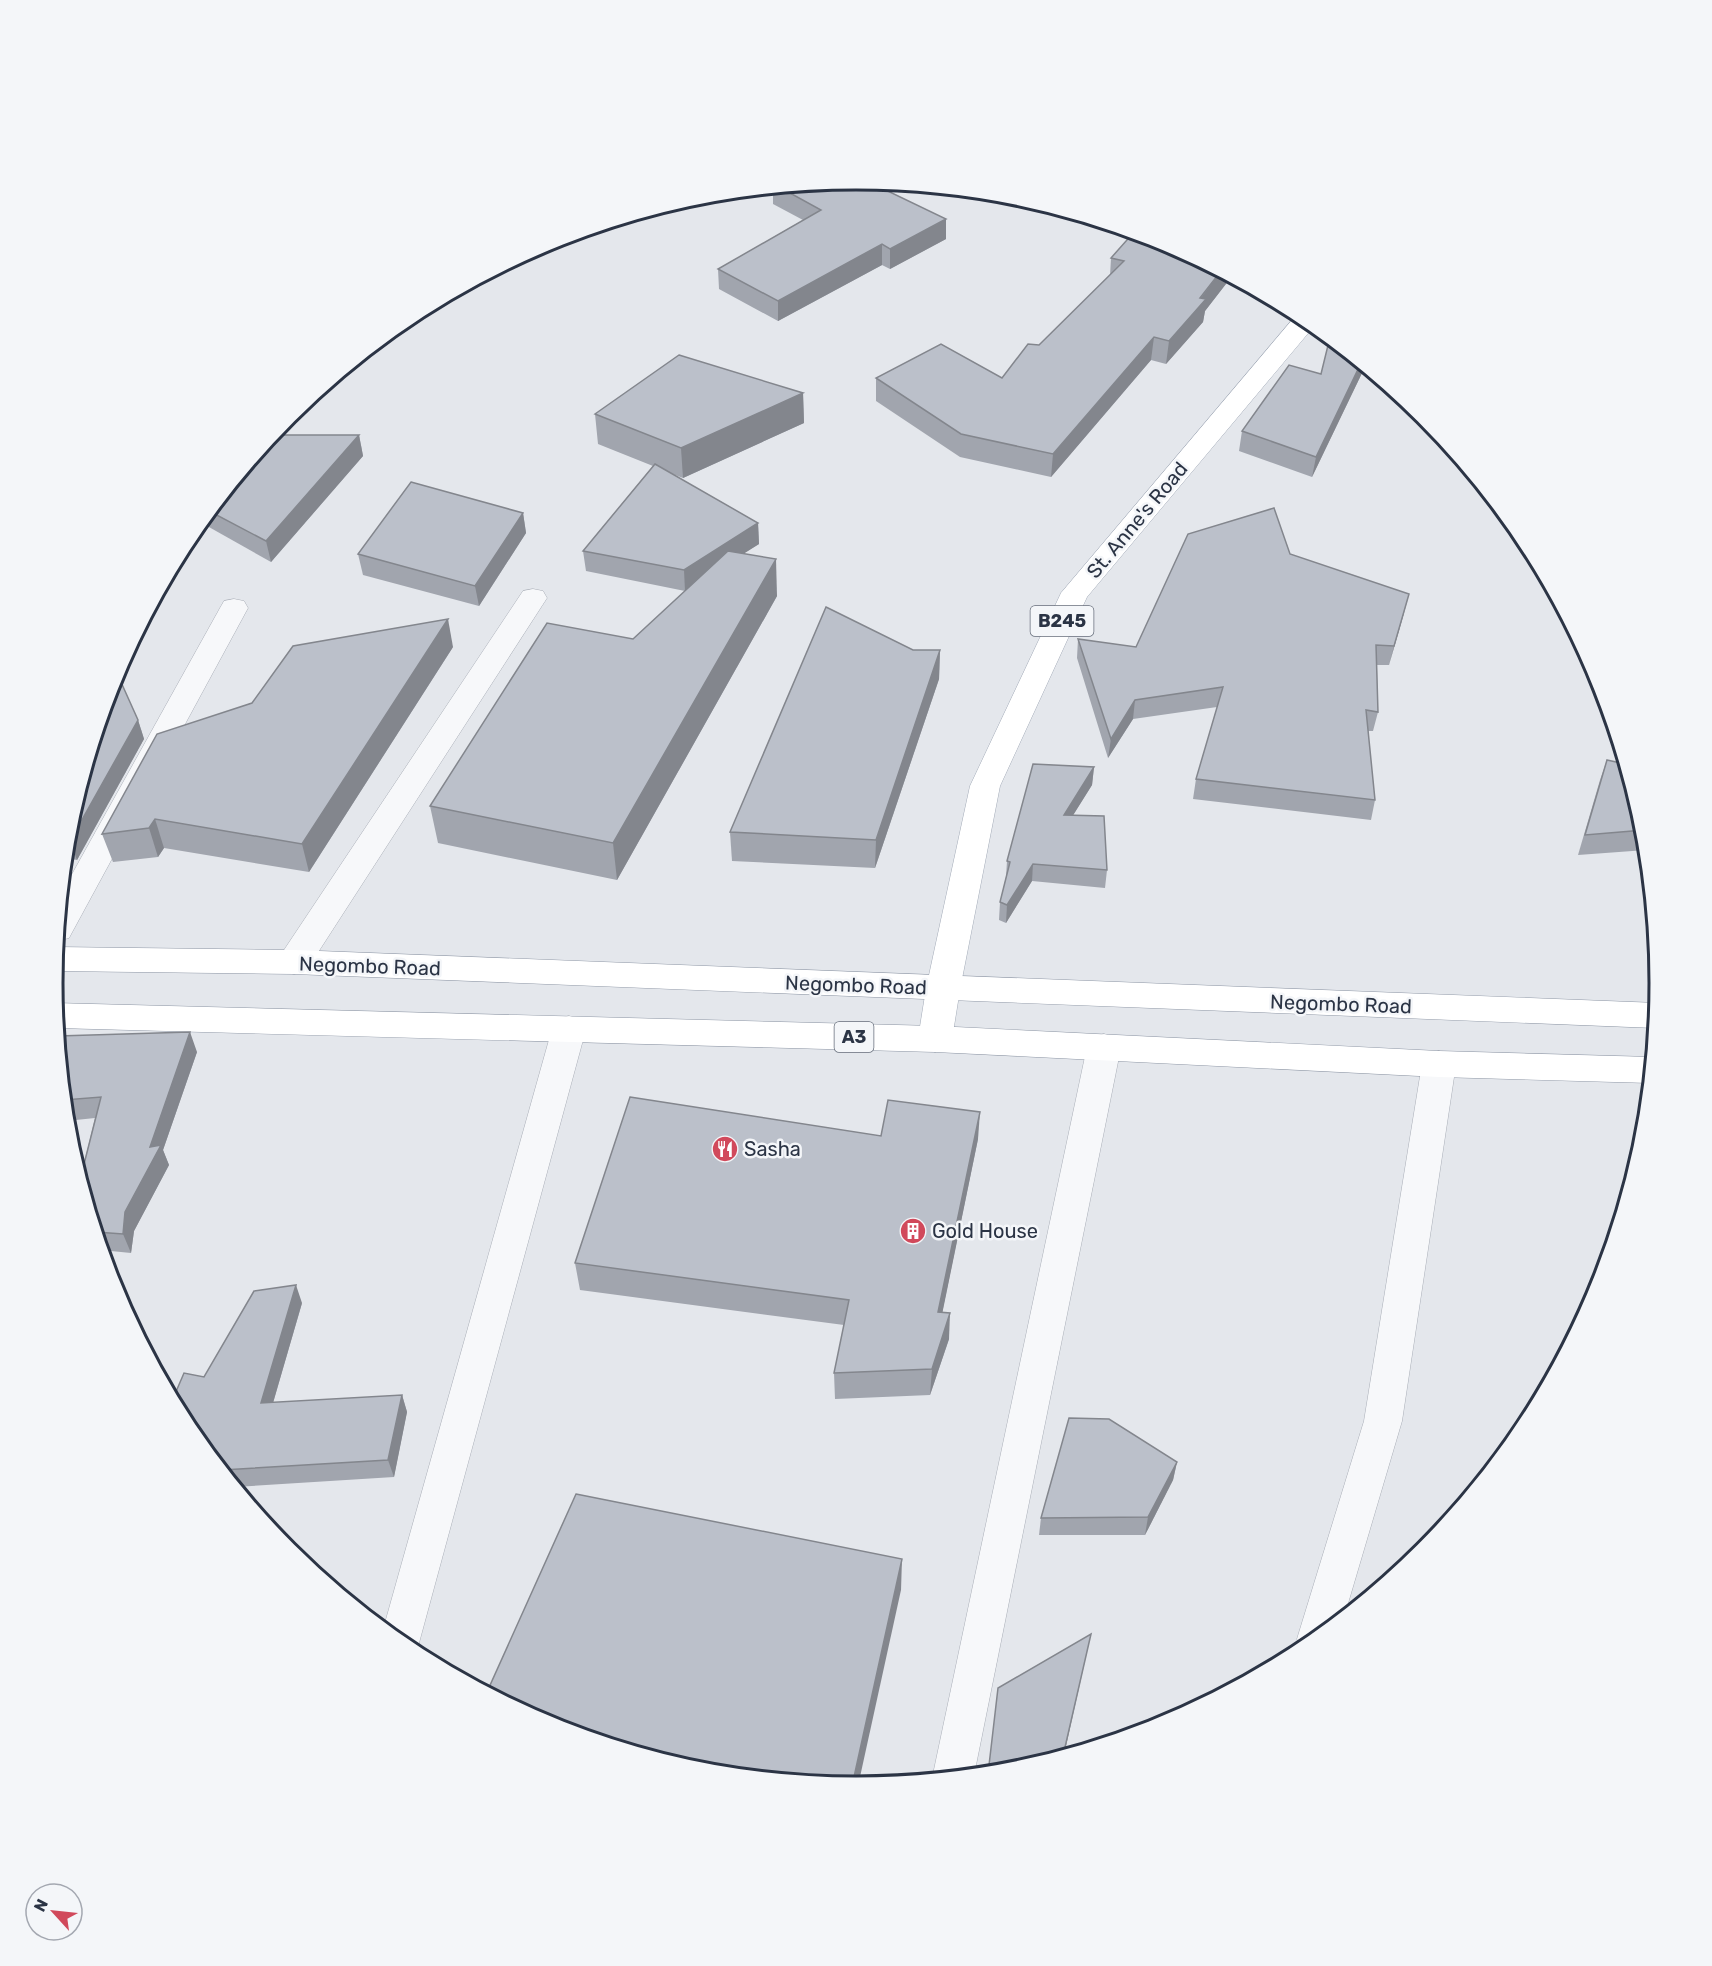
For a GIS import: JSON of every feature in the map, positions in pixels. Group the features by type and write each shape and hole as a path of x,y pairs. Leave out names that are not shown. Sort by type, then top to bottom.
{"main road":[{"name":"St. Anne's Road","path":"935,1039 943,989 985,786 1075,593 1300,326"},
{"name":"Negombo Road","path":"64,959 294,962 1648,1015"},
{"name":"A3","path":"64,1015 935,1039 1438,1064 1644,1070"}],"street":[{"path":"294,962 533,598"},
{"path":"67,912 234,608"},
{"path":"403,1633 569,1029"},
{"path":"954,1770 1104,1047"},
{"path":"1321,1625 1383,1421 1438,1064"}],"building":[{"path":"856,190 888,191 946,219 890,249 882,244 778,301 718,269 821,210 791,193"},
{"path":"1128,238 1216,277 1200,298 1206,299 1169,341 1154,337 1053,454 961,434 876,378 941,344 1002,378 1028,344 1039,345 1124,261 1111,258"},
{"path":"1328,346 1358,370 1316,457 1242,431 1289,365 1321,374"},
{"path":"679,355 803,393 681,448 595,414"},
{"path":"283,435 359,435 266,541 216,515 260,460"},
{"path":"655,464 758,523 684,570 583,551"},
{"path":"411,482 523,513 475,586 358,554"},
{"path":"1274,508 1290,554 1409,594 1394,646 1376,645 1378,712 1366,710 1375,800 1196,779 1223,687 1135,700 1111,739 1078,639 1136,647 1188,534"},
{"path":"728,551 776,559 613,843 430,806 547,623 633,639"},
{"path":"826,607 913,650 940,650 876,840 730,832"},
{"path":"448,619 302,844 155,819 149,828 102,834 157,734 252,703 293,646"},
{"path":"122,684 138,720 79,826 105,728"},
{"path":"1607,760 1617,762 1634,831 1585,835"},
{"path":"1033,764 1094,767 1064,815 1104,816 1107,870 1033,864 1007,905 1000,902 1010,862 1007,861"},
{"path":"190,1032 150,1147 161,1145 125,1212 123,1234 103,1233 90,1188 84,1164 101,1097 72,1099 65,1036"},
{"path":"630,1097 881,1136 888,1100 980,1112 938,1312 950,1313 932,1369 834,1373 849,1300 575,1263"},
{"path":"296,1285 261,1403 402,1395 388,1460 230,1470 227,1466 176,1391 184,1373 204,1377 254,1291"},
{"path":"1069,1418 1109,1419 1177,1462 1148,1517 1041,1518"},
{"path":"576,1494 902,1559 854,1776 752,1769 701,1761 651,1749 553,1716 490,1686"},
{"path":"1091,1634 1065,1748 989,1764 998,1688"}],"place":[{"name":"Sasha","path":"725,1149"},
{"name":"Gold House","path":"913,1231"}]}
